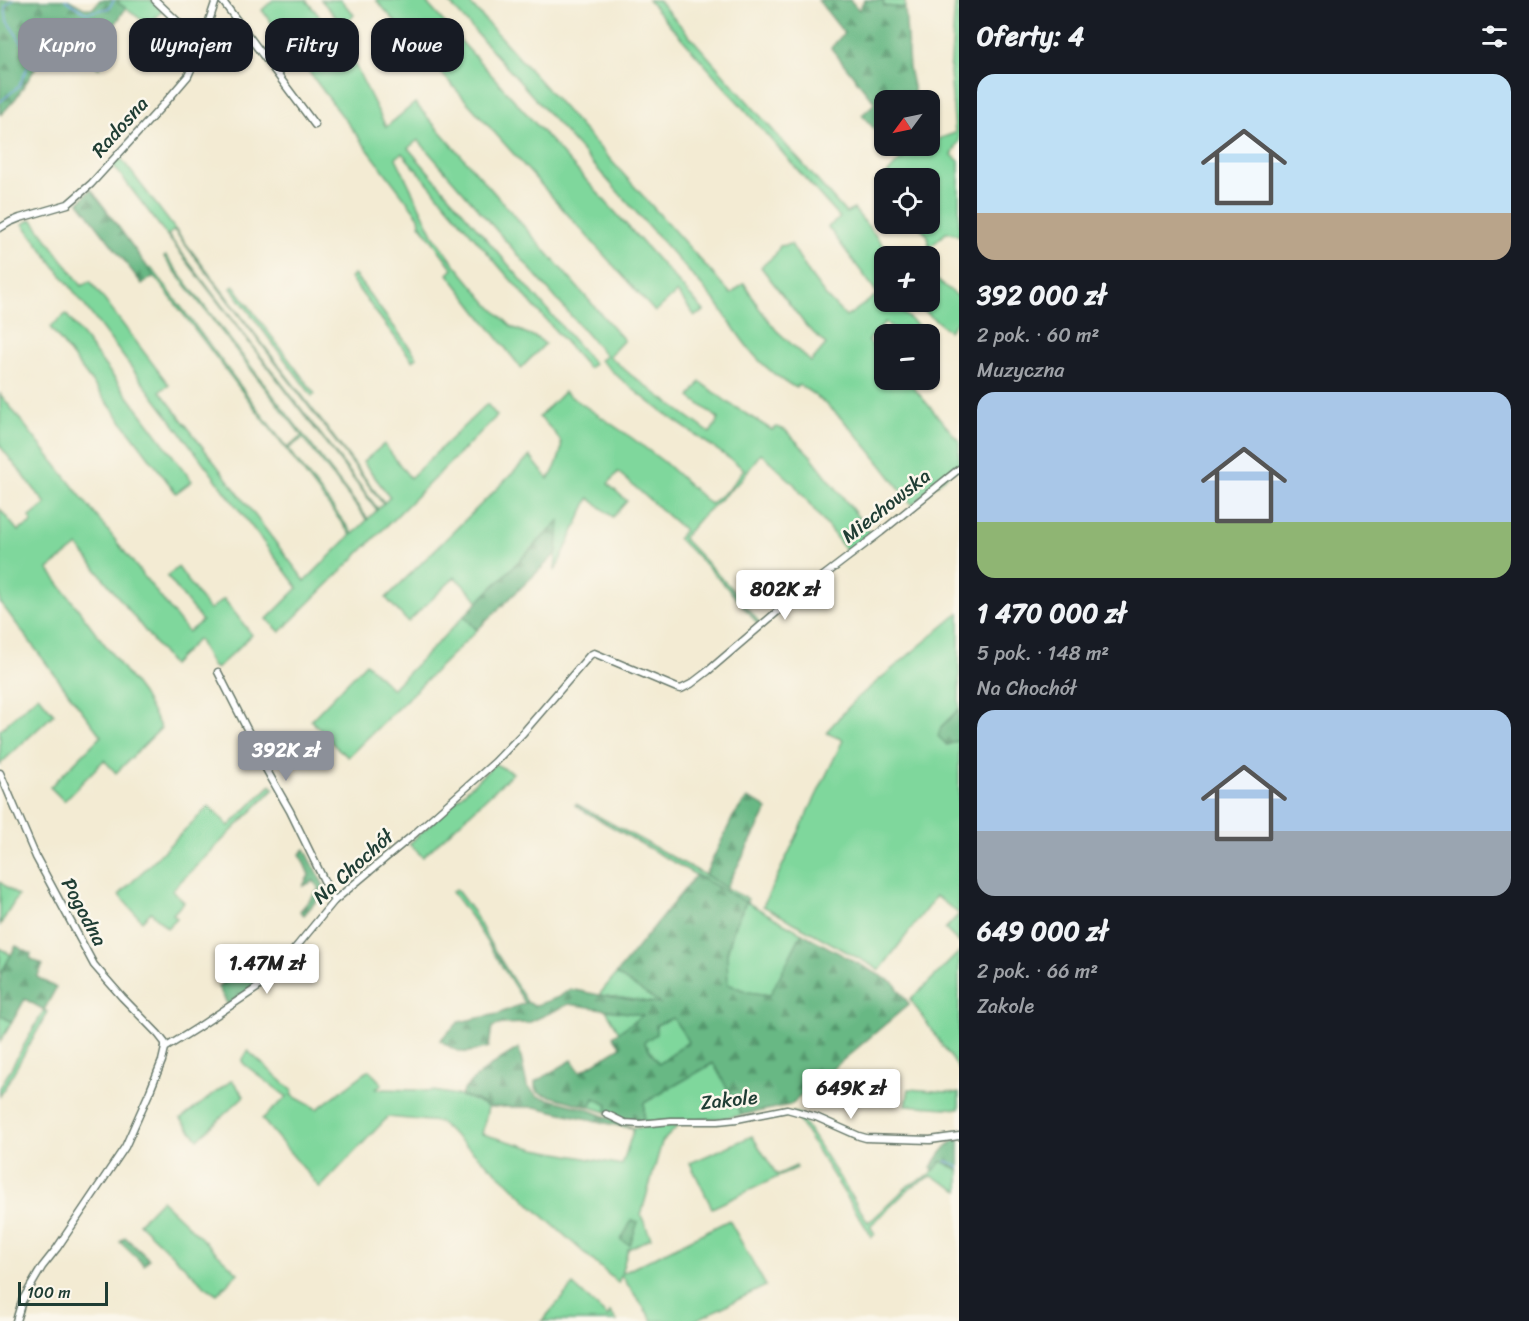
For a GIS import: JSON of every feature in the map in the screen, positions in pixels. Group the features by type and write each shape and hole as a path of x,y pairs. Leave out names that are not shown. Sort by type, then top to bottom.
{"street":[{"path":"155,0 174,18"},
{"path":"219,0 224,3 315,125"},
{"name":"Radosna","path":"212,18 219,0"},
{"name":"Radosna","path":"0,228 10,222 68,204 76,198 190,72"},
{"name":"Miechowska","path":"594,652 677,688 686,687 785,605 959,469"},
{"name":"Na Chochół","path":"165,1048 257,988 292,952 334,902 413,836 495,762 594,652"},
{"path":"218,672 334,902"},
{"name":"Pogodna","path":"0,773 36,857 94,965 158,1034 165,1043 165,1048"},
{"path":"16,1321 22,1301 42,1267 125,1146 150,1091 165,1048"},
{"name":"Zakole","path":"606,1114 625,1123 640,1124 738,1119 788,1108 866,1138 930,1140 959,1136"}],"green space":[{"path":"0,0 69,0 84,8 93,8 100,0 119,0 118,3 126,8 117,22 117,18 72,18 67,15 64,18 18,18 18,72 33,72 16,98 0,114"},
{"path":"119,0 150,0 163,10 156,18 139,18 118,3"},
{"path":"273,0 306,0 321,18 268,18 262,10"},
{"path":"321,0 341,0 354,15 351,18 337,18"},
{"path":"376,0 424,0 440,18 392,18"},
{"path":"447,0 467,0 731,294 744,283 776,330 811,362 826,344 807,327 761,267 775,255 780,246 791,244 825,295 846,317 874,297 874,312 902,312 916,324 888,324 885,322 874,324 874,334 868,341 874,347 874,390 916,390 959,441 959,466 912,505 846,423 815,396 799,385 796,388 782,380 760,361 742,340 717,303"},
{"path":"648,0 658,0 846,213 854,209 884,246 874,246 874,289 828,227 840,218"},
{"path":"818,0 850,0 859,10 864,0 883,0 884,6 905,8 909,68 914,90 874,90 874,102 831,48 844,33"},
{"path":"883,0 905,0 905,8 884,6"},
{"path":"955,0 959,0 959,141 952,155 959,161 959,236 953,233 945,234 929,246 926,234 940,234 940,168 892,168 905,156 940,156 940,138 955,133 950,73"},
{"path":"464,44 704,311 695,316 677,292 655,312 440,72 464,72"},
{"path":"309,72 358,72 386,127 415,103 624,340 609,356 710,433 719,419 690,397 700,382 772,430 777,427 785,430 811,456 873,536 849,554 794,484 761,453 740,481 703,515 683,538 730,587 760,623 759,625 720,580 678,539 684,530 618,472 608,484 627,501 613,517 589,498 555,571 558,522 479,601 455,577 408,622 386,598 530,456 548,479 559,456 561,443 555,433 539,417 564,392 664,462 710,504 730,488 744,469 652,404 600,360 606,356 418,140 408,148 594,364 588,368 402,153 396,158 434,236 454,263 488,304 512,327 545,344 521,368 448,274 453,269 420,224 419,217"},
{"path":"874,104 874,129 862,115"},
{"path":"120,157 384,503 390,497 363,462 384,444 410,478 487,404 497,416 280,632 267,619 298,588 23,224 32,219 82,286 90,281 169,385 160,391 305,581 351,535 149,269 151,267 287,448 302,436 164,257 166,256 368,519 377,510 113,165","holes":["174,230 383,504 378,509 168,235","303,438 367,520 353,534 288,449"]},
{"path":"91,189 154,276 142,284 79,202"},
{"path":"354,274 417,357 413,361 350,278"},
{"path":"940,283 959,297 959,319 949,331 925,312 940,312"},
{"path":"234,286 315,394 312,396 231,288"},
{"path":"66,314 192,481 176,493 50,327"},
{"path":"0,394 188,632 202,621 167,576 178,567 209,610 224,599 252,635 216,669 212,666 198,639 172,665 78,546 48,569 142,694 161,728 116,773 104,760 64,801 50,787 101,736 0,602 0,509 18,531 32,523 30,517 46,504 0,446"},
{"path":"559,521 557,553 477,630 464,616"},
{"path":"959,613 959,709 941,727 947,745 959,740 959,914 936,896 880,970 763,906 843,740 827,733 828,730 856,699"},
{"path":"464,616 477,630 348,757 311,720 366,663 392,689"},
{"path":"38,695 54,714 0,764 0,730"},
{"path":"959,709 959,740 947,745 938,736 941,727"},
{"path":"495,764 513,773 423,857 409,844"},
{"path":"271,785 274,789 172,890 184,902 173,914 177,918 167,928 151,912 142,921 119,895 209,806 229,826"},
{"path":"747,798 764,806 767,810 726,888 705,875 733,817"},
{"path":"576,804 748,899 746,902 696,875"},
{"path":"305,849 326,890 304,915 300,911 319,889 314,881 303,886 309,875 300,854"},
{"path":"696,875 746,902 734,927 727,953 728,984 748,992 770,995 802,933 894,983 909,1004 790,1105 742,1115 713,1063 644,1103 644,1122 627,1121 606,1112 608,1105 594,1098 590,1107 539,1093 535,1089 535,1082 572,1060 580,1072 621,1047 613,1036 643,1015 569,1004 528,1023 502,1024 492,1027 489,1047 463,1052 453,1049 440,1040 459,1022 498,1014 527,1002 534,1006 559,997 570,989 661,1004 616,974","holes":["673,1018 688,1042 659,1064 644,1042 656,1034 656,1025"]},
{"path":"0,882 18,896 0,925"},
{"path":"456,889 474,913 527,1002 525,1003 471,917 452,892"},
{"path":"746,902 802,933 770,995 748,992 727,984 727,953 734,927"},
{"path":"959,914 959,943 945,929"},
{"path":"16,946 31,954 30,958 43,965 37,977 56,988 44,1010 25,999 12,1022 0,1015 0,975"},
{"path":"0,948 11,955 0,975"},
{"path":"959,952 959,1069 910,999"},
{"path":"243,963 259,983 228,1005 218,987"},
{"path":"616,974 663,1004 599,995"},
{"path":"44,1010 48,1012 0,1096 0,1088"},
{"path":"606,1010 645,1015 619,1032"},
{"path":"0,1015 12,1022 0,1042"},
{"path":"673,1018 688,1042 659,1064 644,1042 655,1034 656,1025"},
{"path":"519,1048 527,1086 537,1096 587,1109 634,1128 535,1107 488,1107 476,1100 461,1096 477,1076"},
{"path":"248,1051 293,1091 291,1095 317,1109 369,1070 382,1084 376,1089 448,1093 488,1107 482,1134 536,1149 622,1165 634,1128 679,1125 662,1142 641,1215 651,1238 628,1249 621,1274 729,1220 766,1286 694,1321 653,1321 621,1275 618,1283 439,1122 388,1117 320,1188 262,1119 287,1097 244,1064 242,1061"},
{"path":"714,1063 742,1115 644,1122 644,1103"},
{"path":"232,1080 244,1096 198,1139 181,1119"},
{"path":"909,1089 959,1093 959,1109 906,1105"},
{"path":"594,1098 609,1105 606,1112 590,1107"},
{"path":"793,1112 832,1125 865,1141 800,1116 868,1222 909,1185 930,1175 941,1161 959,1170 959,1191 932,1176 912,1186 870,1226 875,1234 872,1237"},
{"path":"752,1136 777,1175 796,1166 797,1168 712,1208 690,1163"},
{"path":"959,1138 959,1170 941,1161 934,1171 931,1168 946,1147"},
{"path":"161,1200 238,1273 217,1294 206,1287 139,1223"},
{"path":"632,1220 638,1222 630,1245 621,1240"},
{"path":"125,1237 149,1259 144,1265 120,1242"},
{"path":"41,1272 34,1288 26,1321 19,1321 25,1303"},
{"path":"573,1285 608,1317 610,1312 617,1321 542,1321"}],"waterway":[{"path":"0,102 19,86 32,57 7,21 5,6 13,0"},
{"path":"65,0 86,13 109,8 114,0"},
{"path":"946,1161 959,1168"}]}
